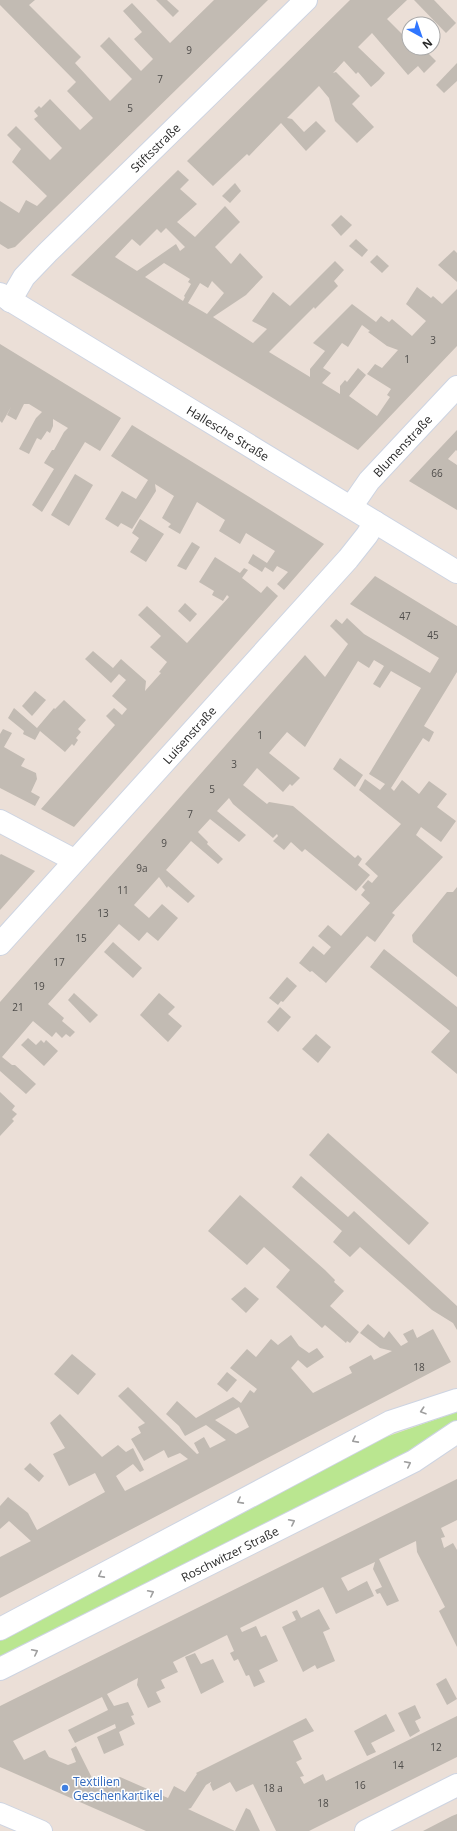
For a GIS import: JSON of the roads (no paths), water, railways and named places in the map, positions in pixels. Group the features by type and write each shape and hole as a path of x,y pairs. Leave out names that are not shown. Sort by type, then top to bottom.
{"main road":[{"name":"Stiftsstraße","path":"5,298 48,252 306,0"},
{"name":"Hallesche Straße","path":"5,298 457,572"},
{"name":"Blumenstraße","path":"351,507 369,481 457,387"},
{"name":"Luisenstraße","path":"0,944 74,860 352,553 375,522"},
{"path":"0,821 74,860"},
{"path":"0,1629 390,1422 457,1400"},
{"name":"Roschwitzer Straße","path":"0,1669 414,1461 457,1432"},
{"path":"366,1831 457,1785"}],"street":[{"path":"0,1813 42,1831"}],"place":[{"name":"Textilien Geschenkartikel","path":"65,1788"}]}
